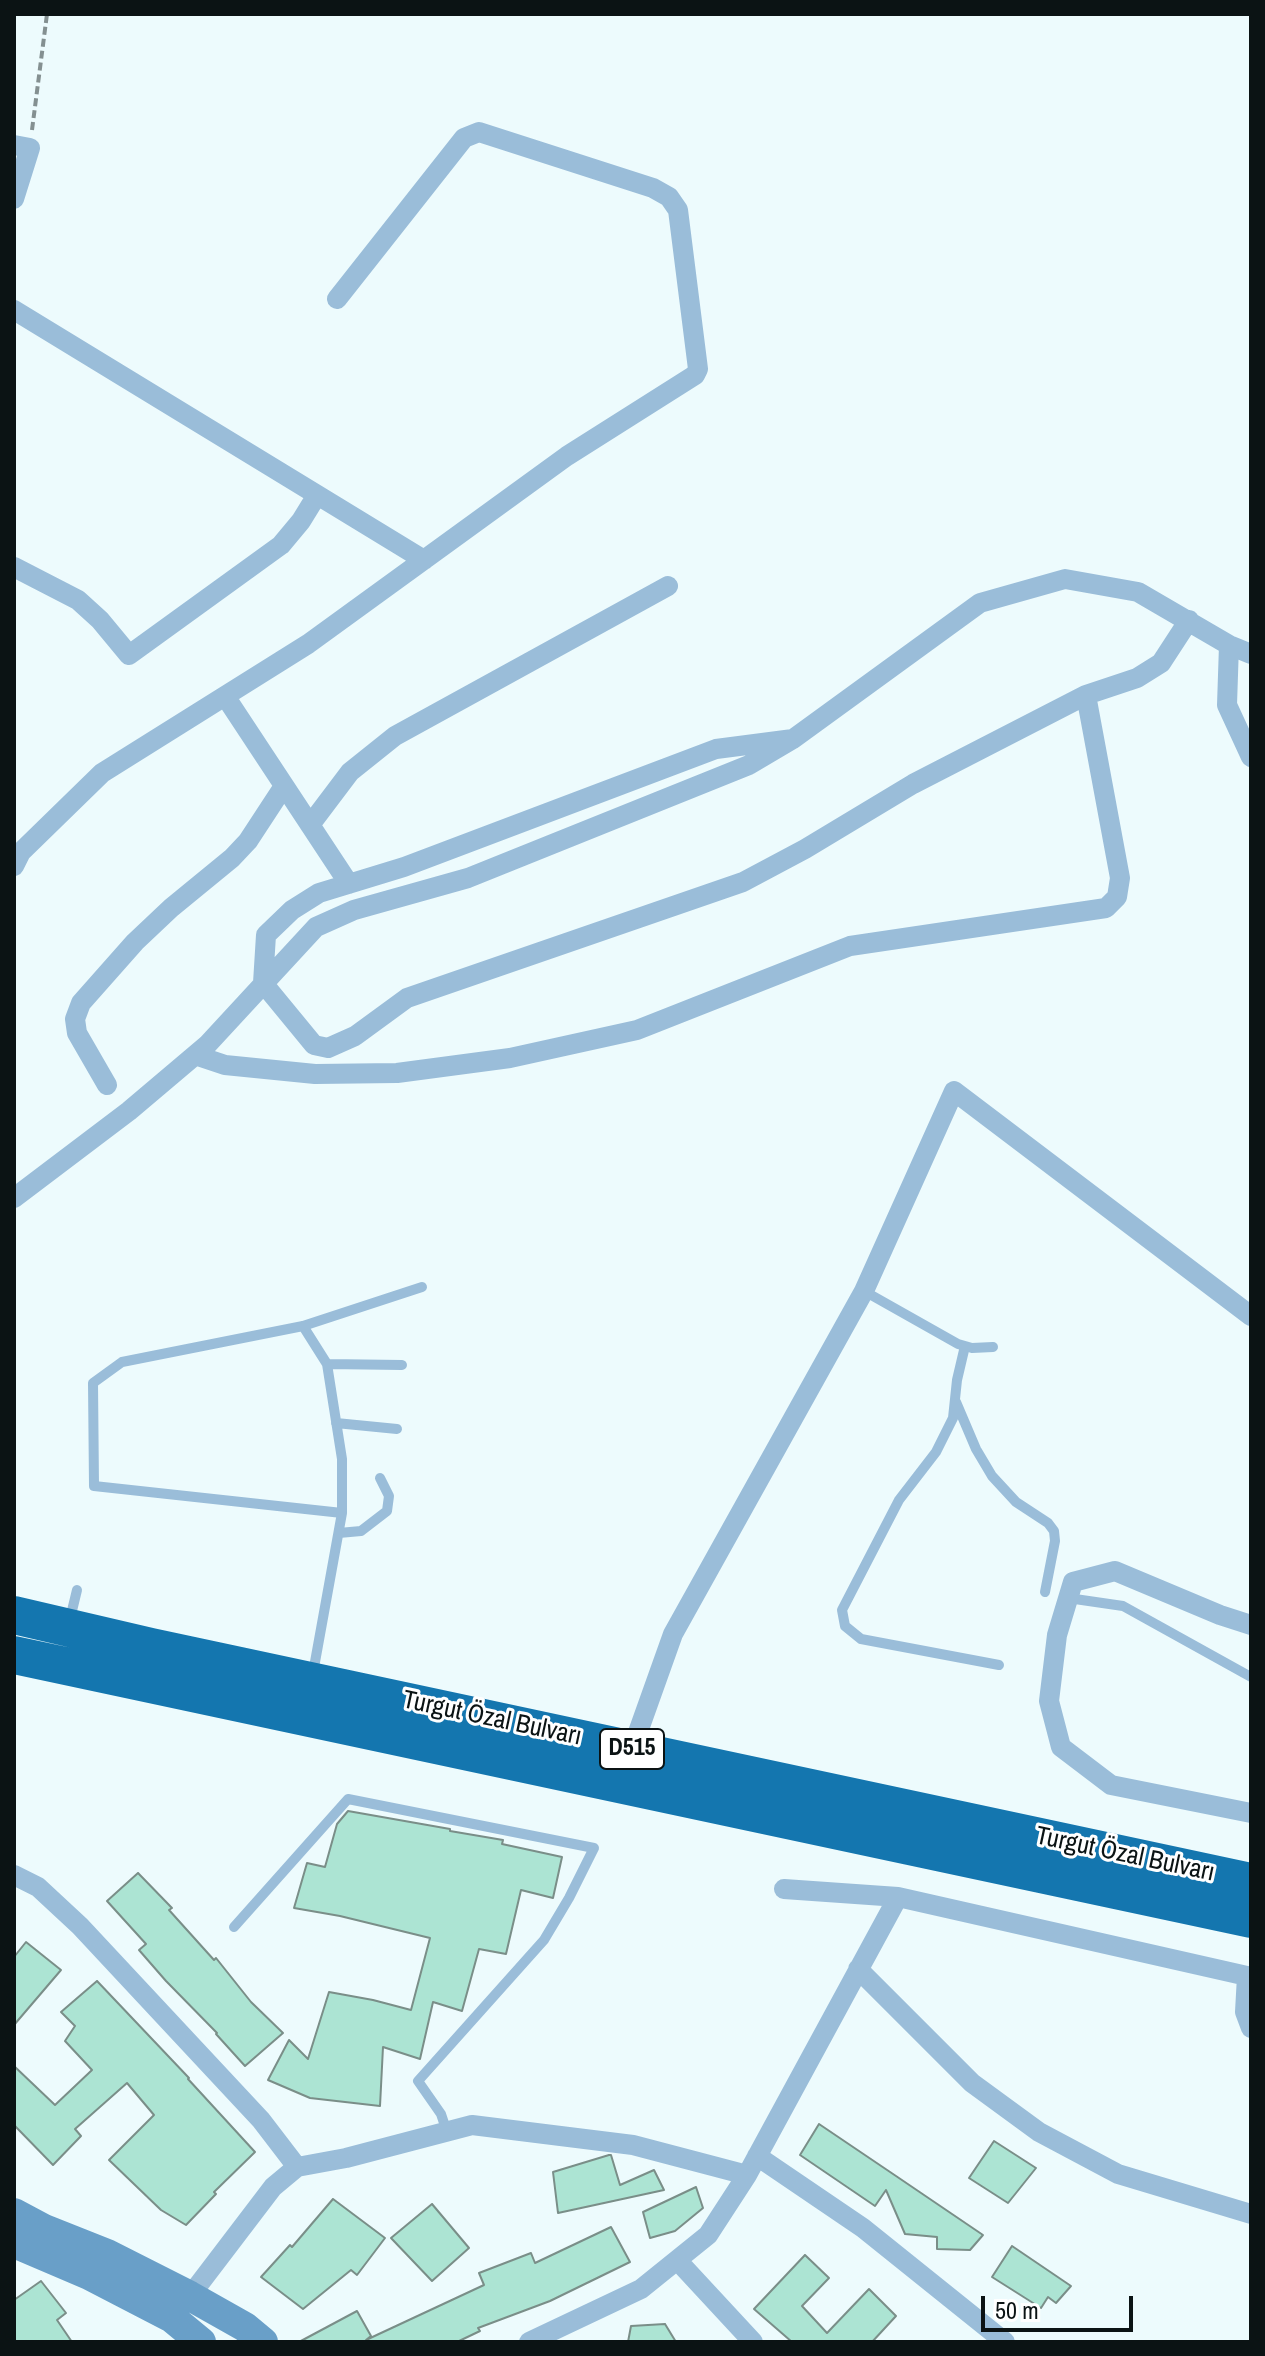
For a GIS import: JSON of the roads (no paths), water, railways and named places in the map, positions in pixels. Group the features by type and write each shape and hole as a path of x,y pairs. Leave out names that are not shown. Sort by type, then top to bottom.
{"highway":[{"name":"Turgut Özal Bulvarı","path":"14,1615 1251,1882"},
{"name":"Turgut Özal Bulvarı","path":"14,1655 1251,1919"}],"main road":[{"path":"14,2213 44,2229 107,2254 190,2296 245,2327 263,2342"},
{"path":"14,2243 89,2275 172,2318 201,2342"}],"street":[{"path":"14,866 21,852 102,773 308,644 579,448 695,375 698,362 678,210 669,197 653,188 479,132 464,138 337,299"},
{"path":"14,199 22,147"},
{"path":"14,310 424,560"},
{"path":"14,567 78,600 100,620 129,655 281,545 317,495"},
{"path":"14,1198 129,1111 207,1045 316,927 354,910 468,878 749,765 793,739 980,603 1065,579 1138,592 1229,645 1251,654"},
{"path":"310,825 350,772 395,736 668,586"},
{"path":"793,739 716,749 404,867 319,893 292,910 266,935 263,983 314,1045 328,1048 355,1036 407,998 743,882 913,784 1086,695 1137,678 1161,663 1189,620"},
{"path":"1229,645 1227,705 1251,757"},
{"path":"195,1055 225,1065 315,1074 397,1073 510,1058 637,1030 850,946 1106,908 1117,897 1120,878 1086,695"},
{"path":"225,696 349,884"},
{"path":"107,1085 77,1033 75,1019 81,1003 135,942 248,841 284,786"},
{"path":"632,1749 673,1634 864,1291 954,1091 1251,1316"},
{"path":"1251,1625 1115,1571 1073,1582 1057,1635 1049,1701 1061,1747 1111,1785 1251,1813"},
{"path":"14,1875 38,1887 80,1926 261,2120 297,2167"},
{"path":"784,1889 898,1897 1247,1976 1245,2012 1251,2028"},
{"path":"529,2342 641,2289 708,2235 752,2166 898,1897"},
{"path":"858,1969 972,2083 1039,2132 1118,2174 1251,2214"},
{"path":"190,2296 273,2187 297,2167 346,2158 472,2125 633,2145 752,2166 863,2228 1005,2342"},
{"path":"677,2260 753,2342"}],"lane":[{"path":"342,1513 94,1486 93,1383 122,1362 303,1326 422,1287"},
{"path":"864,1291 965,1346 993,1347"},
{"path":"303,1326 327,1364 342,1459 342,1513 312,1681"},
{"path":"965,1346 953,1418 936,1452 899,1500 842,1610 845,1626 861,1639 999,1665"},
{"path":"327,1364 402,1365"},
{"path":"956,1402 976,1449 992,1476 1016,1502 1048,1523 1054,1531 1055,1541 1045,1592"},
{"path":"336,1423 397,1429"},
{"path":"339,1533 361,1531 383,1516 390,1500 380,1478"},
{"path":"68,1628 77,1590"},
{"path":"1068,1598 1123,1606 1251,1677"},
{"path":"234,1927 348,1799 594,1848 544,1940 418,2081 441,2114 447,2132"}]}
